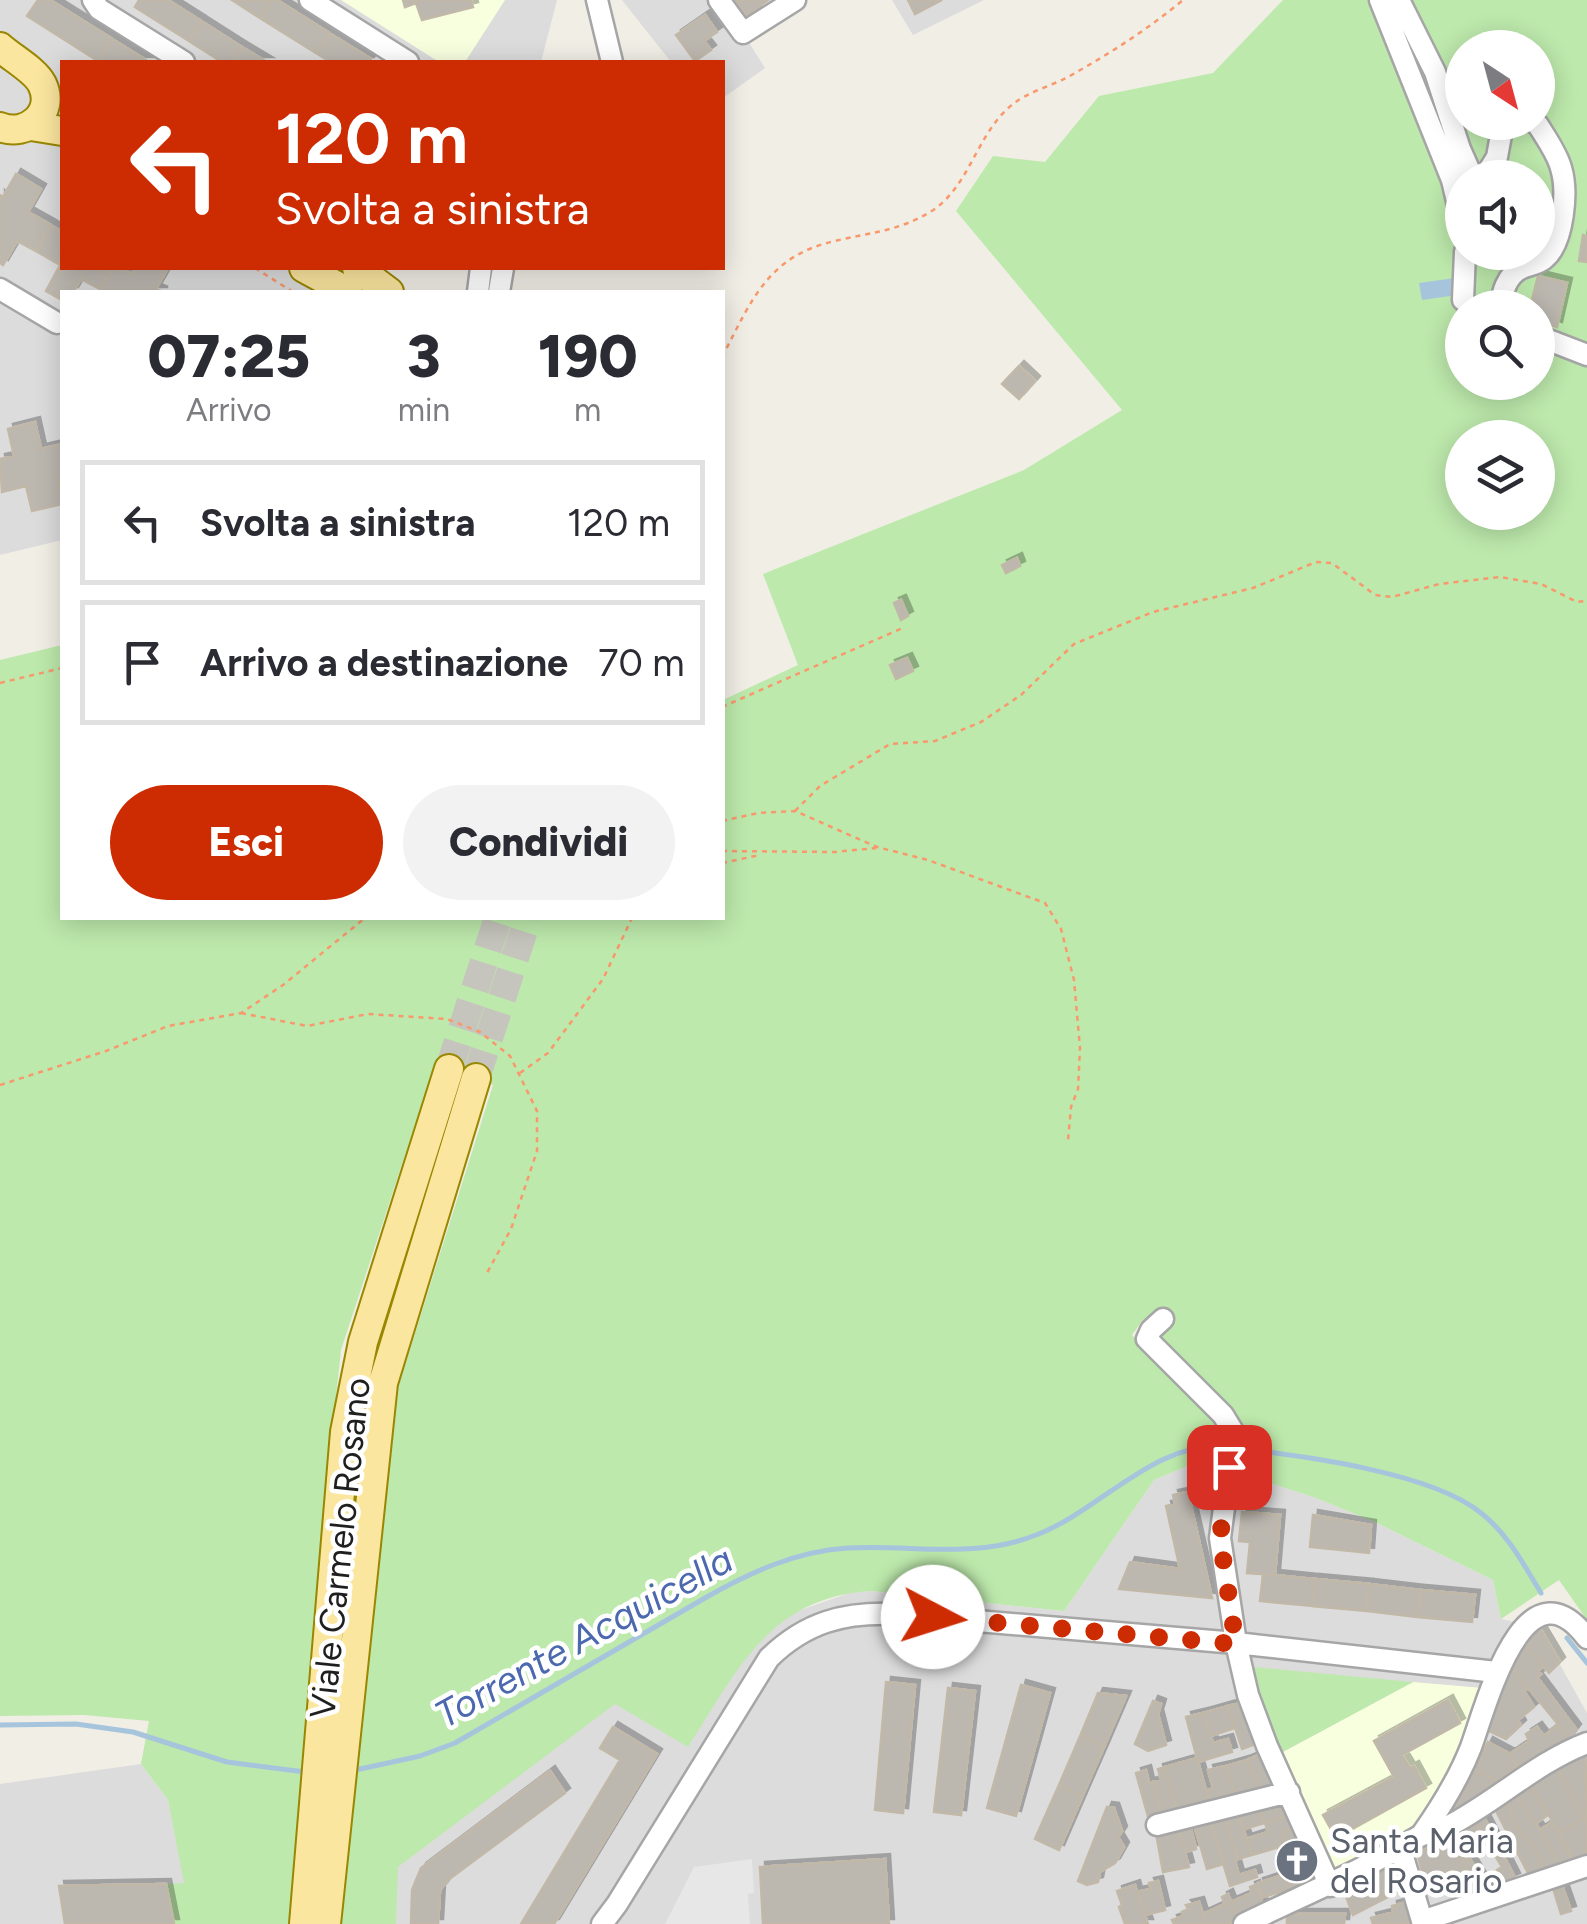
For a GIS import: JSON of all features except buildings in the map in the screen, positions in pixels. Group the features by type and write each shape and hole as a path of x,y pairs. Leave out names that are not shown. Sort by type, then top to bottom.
{"main road":[{"path":"0,47 51,86 45,108 31,126"},
{"path":"0,127 12,131 31,126 60,132"},
{"path":"308,270 344,290"},
{"path":"360,270 386,290"},
{"name":"Viale Carmelo Rosano","path":"326,1812 346,1432 355,1374 463,1074"},
{"path":"304,1924 326,1812"},
{"path":"326,1812 326,1924"}],"street":[{"path":"93,0 98,8 181,60"},
{"path":"310,0 405,60"},
{"path":"597,0 612,60"},
{"path":"719,0 743,33 795,0"},
{"path":"1380,0 1445,162"},
{"path":"1398,0 1435,72 1465,160"},
{"path":"1503,290 1516,270 1544,260 1557,238 1566,204 1561,167 1546,140"},
{"path":"0,289 57,323"},
{"path":"1555,343 1587,355"},
{"path":"1163,1319 1147,1338 1223,1415 1234,1433 1220,1538 1236,1644 1248,1695 1330,1886"},
{"path":"609,1917 769,1658 786,1641 830,1618 861,1613 894,1614 1496,1672"},
{"path":"1244,1924 1402,1850 1422,1834 1460,1770 1496,1672 1528,1622 1549,1614 1568,1617 1587,1638"},
{"path":"1422,1834 1448,1827 1537,1768 1587,1743"},
{"path":"1156,1825 1290,1792"},
{"path":"1402,1850 1422,1923 1587,1866"}],"path":[{"path":"725,350 756,290 794,256 831,241 891,231 932,211 957,186 986,135 1014,103 1146,31 1183,0"},
{"path":"258,270 290,290"},
{"path":"795,811 820,786 890,744 934,741 981,722 1021,694 1074,644 1153,612 1253,588 1316,562 1332,563 1376,596 1392,597 1438,584 1500,577 1541,584 1577,602 1587,601"},
{"path":"725,707 905,627"},
{"path":"0,682 60,668"},
{"path":"725,820 758,812 795,811 877,848 928,860 1044,903 1061,929 1074,980 1080,1048 1078,1089 1070,1107 1068,1140"},
{"path":"725,851 765,854 877,848"},
{"path":"725,862 765,854"},
{"path":"0,1085 106,1051 168,1026 242,1012 283,985 363,920"},
{"path":"519,1074 548,1054 603,979 631,920"}],"shaded area":[{"path":"0,0 557,0 542,60 60,60 60,270 365,270 346,290 60,290 60,540 0,555"},
{"path":"341,0 505,0 466,60 436,60"},
{"path":"622,0 795,0 743,33 765,68 725,97 725,60 669,60"},
{"path":"892,0 984,0 913,35"},
{"path":"1187,1466 1242,1474 1375,1522 1493,1580 1501,1619 1539,1627 1587,1713 1587,1924 396,1924 397,1867 615,1703 755,1644 792,1613 852,1592 1064,1611 1154,1480"},
{"path":"1413,1682 1483,1688 1464,1744 1432,1805 1420,1819 1394,1841 1335,1874 1279,1754"},
{"path":"141,1764 168,1800 185,1884 167,1884 174,1924 0,1924 0,1784"},
{"path":"752,1859 754,1893 748,1894 750,1924 665,1924 694,1867"}],"green space":[{"path":"1283,0 1587,0 1587,1620 1559,1580 1501,1619 1493,1580 1375,1522 1242,1474 1239,1464 1243,1429 1231,1410 1158,1339 1172,1319 1166,1308 1142,1321 1132,1335 1225,1433 1217,1473 1187,1466 1154,1480 1064,1611 871,1591 836,1596 806,1607 760,1643 723,1691 688,1747 615,1704 398,1867 396,1924 341,1924 396,1394 493,1085 435,1064 341,1350 290,1924 174,1924 166,1884 184,1883 168,1800 141,1764 149,1721 84,1715 0,1716 0,660 60,645 60,920 725,920 725,699 798,665 763,574 1024,470 1122,410 956,211 993,156 1045,162 1099,96 1213,73"},
{"path":"1246,1667 1253,1667 1413,1682 1279,1754"}],"water":[{"path":"1455,278 1456,290 1445,290 1445,297 1422,300 1419,283"}],"waterway":[{"name":"Torrente Acquicella","path":"351,1771 420,1756 455,1743 705,1598 774,1565 848,1548 966,1549 1012,1543 1060,1524 1151,1465 1175,1454 1225,1447"},
{"name":"Torrente Acquicella","path":"1236,1448 1364,1468 1459,1499 1499,1530 1541,1593"},
{"name":"Torrente Acquicella","path":"1567,1638 1587,1663"},
{"name":"Torrente Acquicella","path":"0,1725 76,1724 133,1732 227,1762 305,1772"}],"tunnel":[{"path":"449,1069 497,920"},
{"path":"476,1078 527,920"}],"place":[{"name":"Santa Maria del Rosario","path":"1297,1861"}],"route":[{"path":"933,1617 1236,1644 1220,1538 1229,1467"}]}
